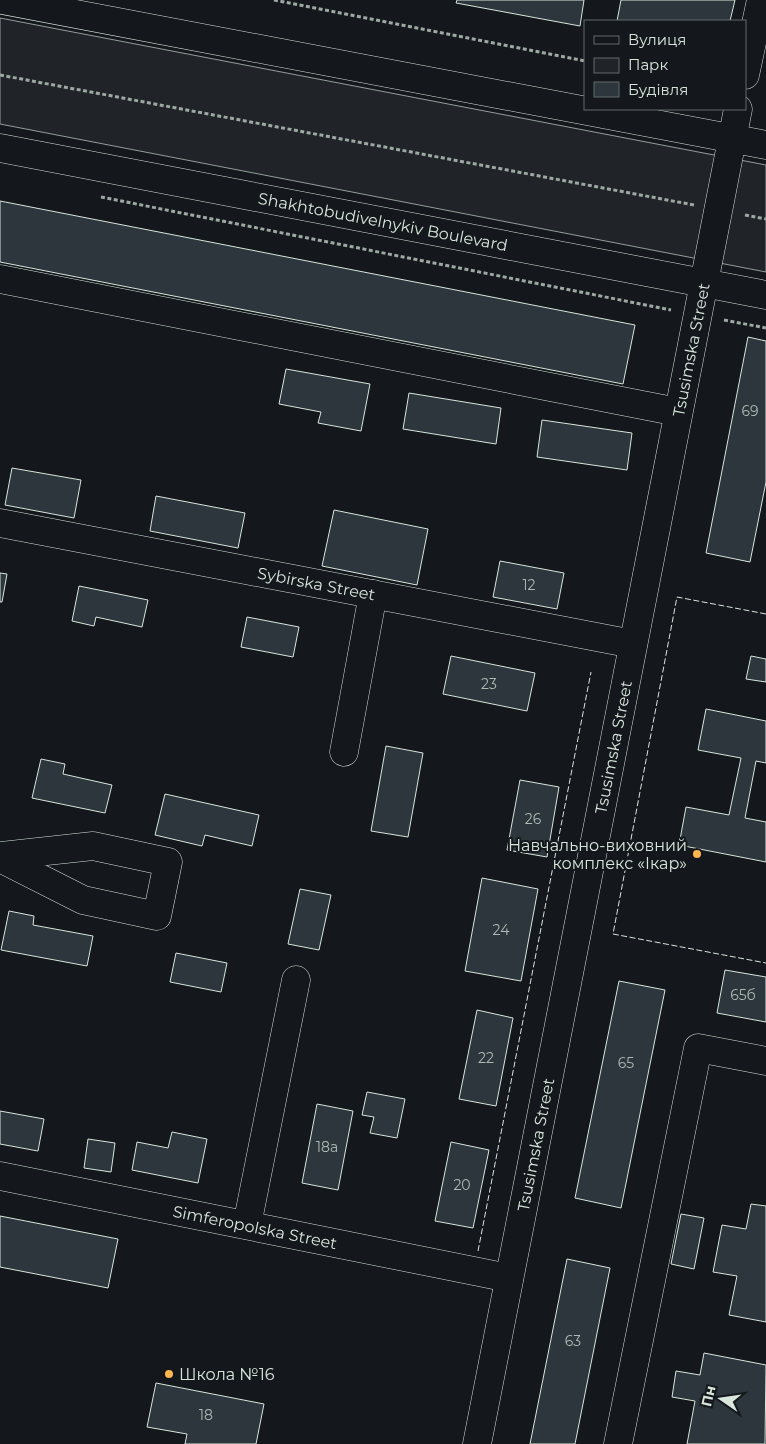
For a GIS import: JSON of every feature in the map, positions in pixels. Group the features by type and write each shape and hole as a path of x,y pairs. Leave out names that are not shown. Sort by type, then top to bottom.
{"street":[{"path":"2,0 766,145"},
{"path":"746,70 760,0"},
{"name":"Tsusimska Street","path":"477,1444 738,110"},
{"name":"Shakhtobudivelnykiv Boulevard","path":"0,148 766,295"},
{"path":"0,279 678,412"},
{"name":"Sybirska Street","path":"0,523 633,644"},
{"path":"344,752 373,594"},
{"path":"93,846 168,862 157,916 83,900 0,857 93,846"},
{"path":"247,1226 296,980"},
{"path":"618,1444 698,1048 766,1060"},
{"name":"Simferopolska Street","path":"0,1176 509,1278"}],"path":[{"path":"274,0 584,61"},
{"path":"0,75 766,219"},
{"path":"97,196 766,328"}],"green space":[{"path":"0,18 766,165 766,272 0,124"}],"building":[{"path":"457,0 584,0 580,26 456,3"},
{"path":"621,0 735,0 730,20 617,20"},
{"path":"0,201 635,325 623,384 0,262"},
{"path":"748,337 766,341 766,482 750,562 706,553"},
{"path":"286,369 370,384 361,431 318,423 321,412 279,404"},
{"path":"409,393 501,408 496,444 403,429"},
{"path":"542,420 632,433 627,470 537,457"},
{"path":"12,468 81,480 74,518 5,505"},
{"path":"156,496 245,513 238,548 150,531"},
{"path":"334,510 428,529 417,585 322,566"},
{"path":"500,561 564,573 557,609 493,597"},
{"path":"0,573 7,574 2,602 0,602"},
{"path":"79,586 148,600 142,627 96,617 94,626 72,621"},
{"path":"247,617 299,627 293,657 241,647"},
{"path":"451,656 535,673 527,711 443,694"},
{"path":"751,656 766,659 766,682 746,679"},
{"path":"706,709 766,721 766,763 756,761 745,818 766,822 766,862 679,845 686,807 729,815 741,758 698,750"},
{"path":"386,746 423,753 408,837 371,831"},
{"path":"41,759 65,764 63,774 112,785 105,813 32,798"},
{"path":"520,780 559,787 547,857 507,850"},
{"path":"165,794 259,815 252,846 205,835 202,846 155,835"},
{"path":"482,878 538,889 521,981 465,971"},
{"path":"300,889 331,895 319,950 288,944"},
{"path":"9,911 34,916 33,925 93,936 87,966 1,950"},
{"path":"176,953 227,963 221,992 170,982"},
{"path":"725,970 766,977 766,1022 717,1013"},
{"path":"619,981 665,990 621,1208 575,1198"},
{"path":"477,1010 513,1018 496,1106 459,1099"},
{"path":"367,1092 405,1099 397,1138 370,1133 374,1117 362,1115"},
{"path":"317,1104 353,1111 338,1190 302,1183"},
{"path":"0,1111 44,1119 38,1151 0,1144"},
{"path":"172,1132 207,1139 198,1183 132,1170 137,1142 168,1148"},
{"path":"88,1139 115,1143 111,1172 84,1168"},
{"path":"451,1142 489,1150 473,1228 435,1221"},
{"path":"751,1204 766,1206 766,1322 729,1315 737,1276 713,1272 722,1225 746,1229"},
{"path":"681,1214 704,1218 694,1269 671,1264"},
{"path":"0,1216 118,1239 108,1288 0,1267"},
{"path":"567,1259 610,1268 575,1444 530,1444"},
{"path":"704,1353 766,1365 765,1444 687,1444 695,1401 672,1397 676,1371 700,1375"},
{"path":"156,1383 264,1404 256,1444 185,1444 187,1434 147,1427"}],"fence":[{"path":"766,614 677,597 613,934 766,963"},
{"path":"478,1251 591,672"}],"place":[{"name":"Навчально-виховний комплекс «Ікар»","path":"697,854"},
{"name":"Школа №16","path":"169,1374"}]}
